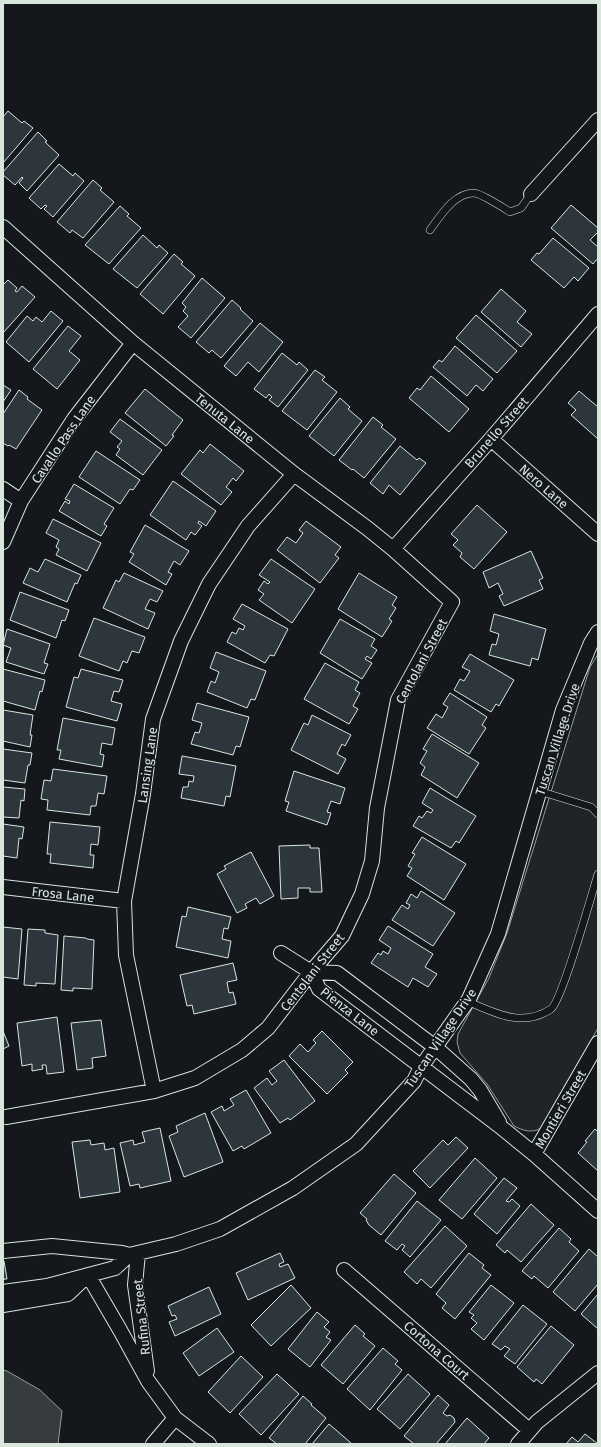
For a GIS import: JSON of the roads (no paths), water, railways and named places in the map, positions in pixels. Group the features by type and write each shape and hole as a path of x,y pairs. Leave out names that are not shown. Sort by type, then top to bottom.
{"street":[{"path":"532,194 598,120"},
{"name":"Tenuta Lane","path":"3,227 133,343 294,474 368,528 452,602"},
{"name":"Brunello Street","path":"393,549 491,439 598,314"},
{"name":"Cavallo Pass Lane","path":"3,542 22,502 74,419 133,343"},
{"name":"Nero Lane","path":"491,439 598,534"},
{"name":"Lansing Lane","path":"154,1091 126,955 124,901 143,794 154,719 181,640 210,584 248,526 294,474"},
{"path":"3,489 22,502"},
{"name":"Centolani Street","path":"6,1117 154,1091 195,1078 242,1050 268,1028 311,972 342,936 362,894 372,861 377,808 398,700 452,602"},
{"name":"Tuscan Village Drive","path":"3,1251 52,1246 133,1254 176,1244 220,1229 293,1188 356,1144 414,1081 421,1066 468,1001 498,934 563,710 590,643 598,632"},
{"name":"Frosa Lane","path":"3,887 124,901"},
{"path":"281,952 311,972"},
{"name":"Pienza Lane","path":"502,1128 480,1090 471,1079 435,1047 337,974 311,972 319,989 502,1128 534,1154 598,1211"},
{"name":"Montieri Street","path":"534,1154 598,1043"},
{"name":"Tuscan Village Drive","path":"3,1292 47,1286 115,1268 133,1254"},
{"name":"Rufina Street","path":"133,1254 135,1285 148,1381"},
{"name":"Cortona Court","path":"344,1270 529,1430"},
{"name":"Tuscan Village Drive","path":"3,1305 68,1294 88,1275"},
{"name":"Rufina Street","path":"88,1275 148,1381 175,1418 209,1444"},
{"path":"518,1444 537,1422 598,1373"},
{"path":"153,1444 175,1418"}],"lane":[{"path":"430,230 443,212 461,196 475,193 510,212 521,208 532,194"},
{"path":"539,791 592,807 598,814"},
{"path":"468,1001 498,1014 517,1019 536,1016 552,1008 563,986 598,874"}]}
